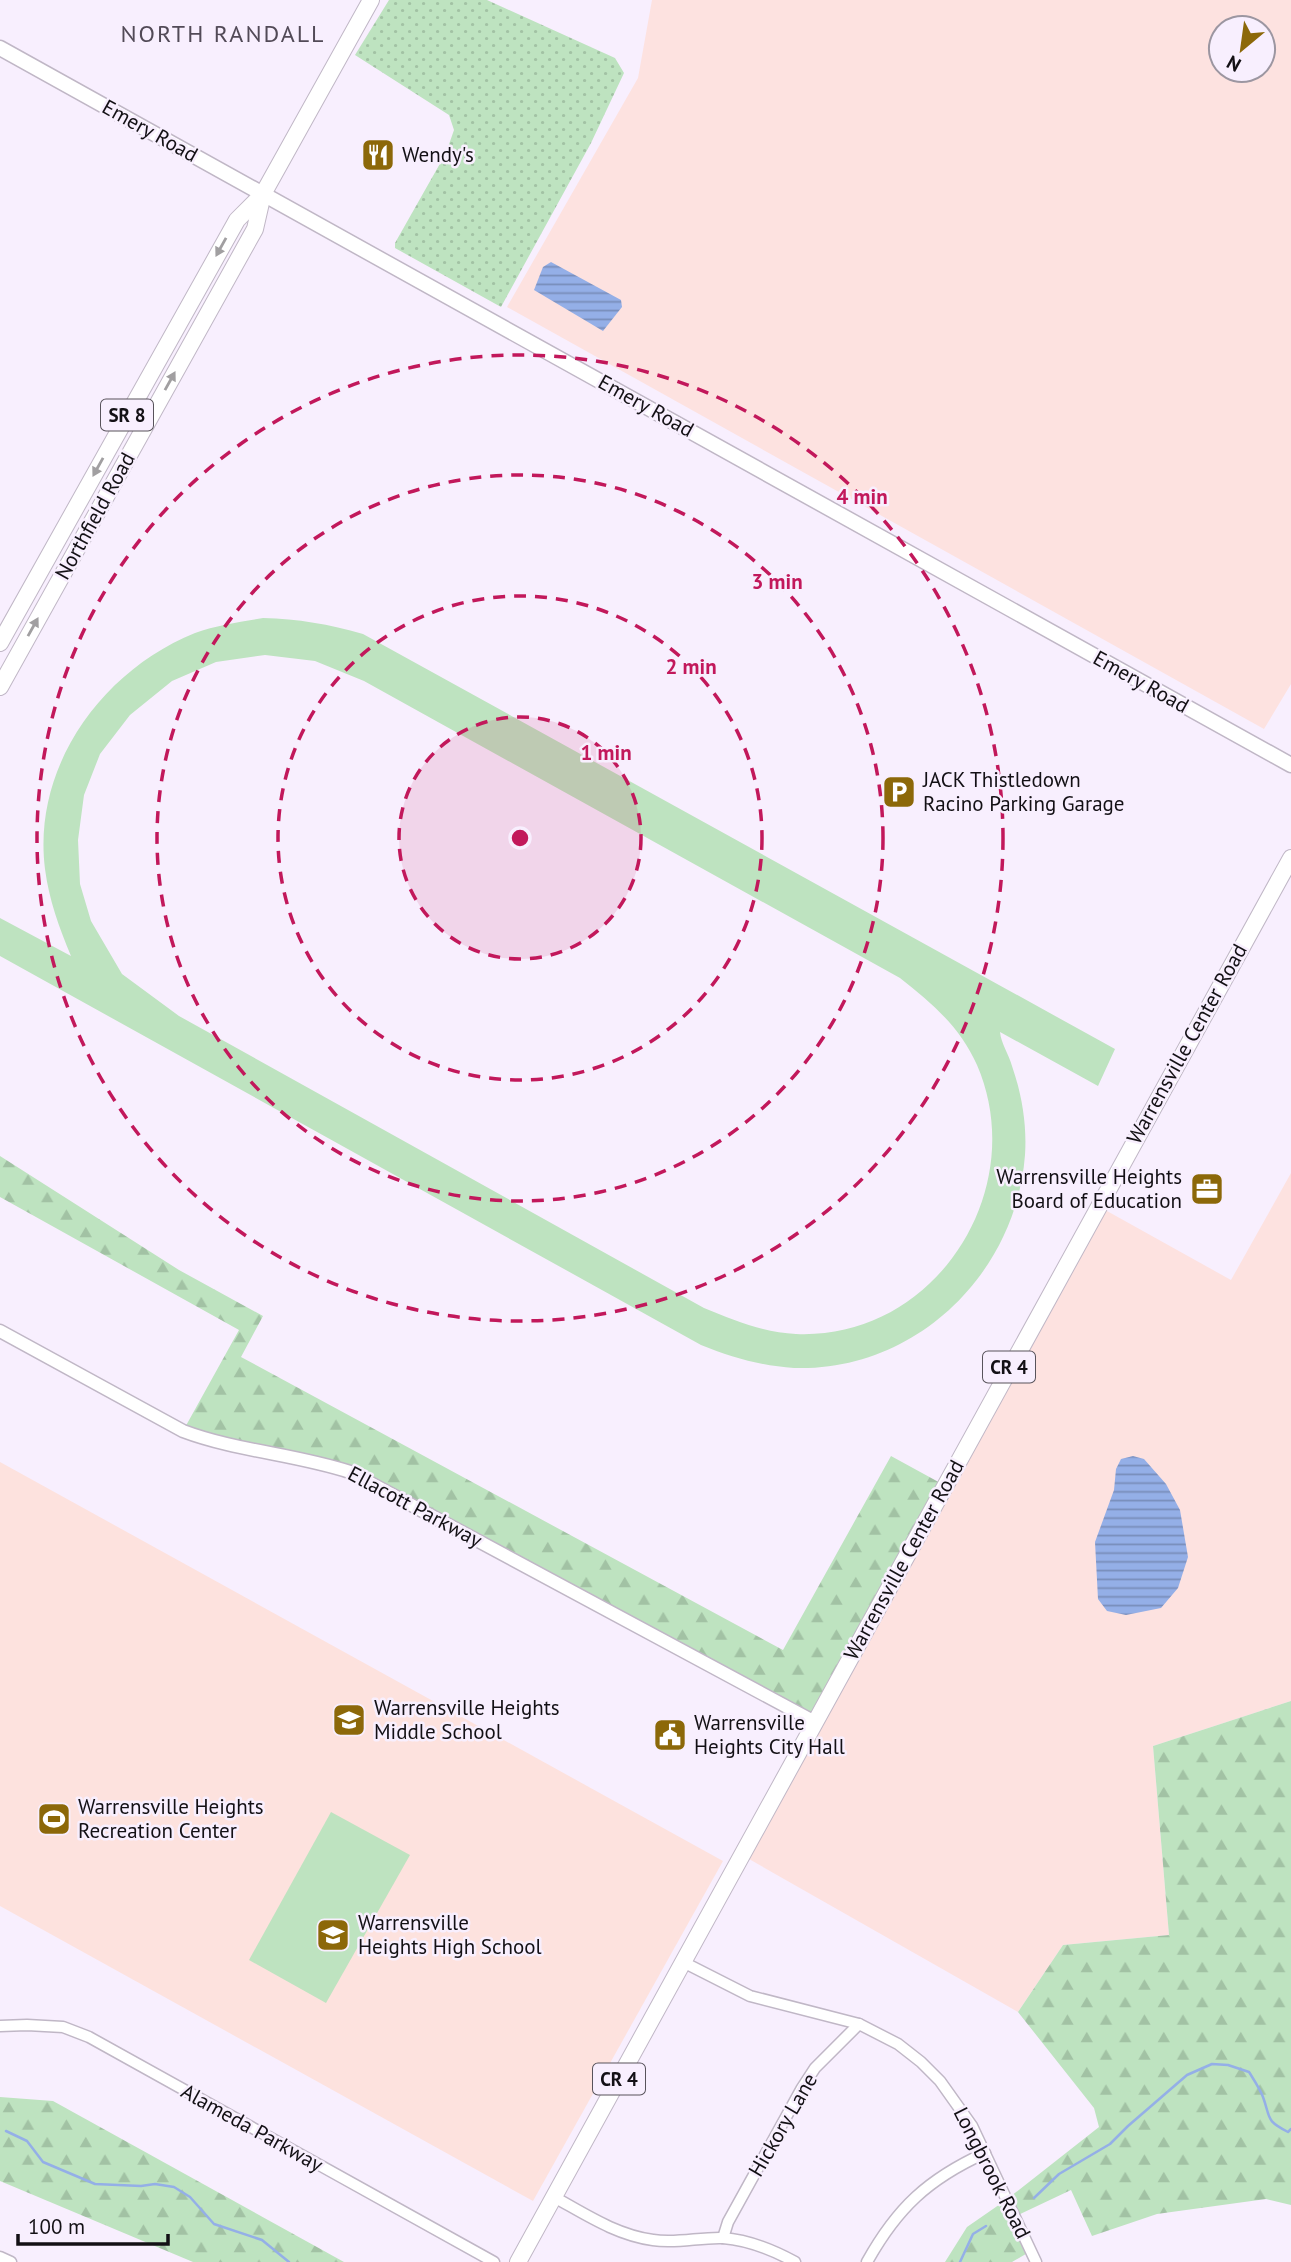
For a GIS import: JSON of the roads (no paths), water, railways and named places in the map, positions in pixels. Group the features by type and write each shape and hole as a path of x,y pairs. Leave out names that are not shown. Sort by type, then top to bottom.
{"main road":[{"name":"Northfield Road","path":"1,682 255,229 263,194 370,0"},
{"name":"Emery Road","path":"0,48 1291,765"},
{"name":"Northfield Road","path":"0,643 237,220 263,194"},
{"path":"168,341 187,351"},
{"path":"73,512 92,522"},
{"name":"Warrensville Center Road","path":"518,2262 1291,858"}],"street":[{"name":"Ellacott Parkway","path":"0,1331 204,1439 320,1462 350,1472 815,1722"},
{"name":"Longbrook Road","path":"683,1962 750,1996 859,2024 898,2044 921,2062 959,2106 985,2153 1036,2262"},
{"name":"Hickory Lane","path":"723,2238 728,2222 802,2088 815,2068 859,2024"},
{"name":"Alameda Parkway","path":"0,2026 63,2027 89,2037 494,2262"},
{"path":"867,2262 895,2217 923,2189 954,2168 985,2153"},
{"path":"554,2197 610,2228 632,2236 674,2241 723,2238 759,2246 795,2262"},
{"path":"0,2257 11,2262"}],"water":[{"path":"551,262 621,300 622,307 603,331 534,290 543,267"},
{"path":"1133,1456 1144,1459 1166,1484 1180,1510 1188,1557 1178,1588 1161,1608 1126,1615 1107,1611 1098,1599 1095,1542 1114,1490 1116,1469 1121,1459"}],"waterway":[{"path":"1034,2198 1059,2174 1110,2144 1187,2075 1212,2064 1228,2065 1249,2072 1262,2094 1272,2121 1288,2132 1291,2129"},
{"path":"6,2131 27,2141 43,2162 95,2184 155,2184 174,2187 190,2197 214,2224 262,2240 289,2262"},
{"path":"960,2262 973,2234 986,2226"}],"place":[{"name":"Wendy's","path":"378,155"},
{"name":"JACK Thistledown Racino Parking Garage","path":"899,792"},
{"name":"Warrensville Heights Board of Education","path":"1207,1189"},
{"name":"Warrensville Heights Middle School","path":"349,1720"},
{"name":"Warrensville Heights City Hall","path":"670,1735"},
{"name":"Warrensville Heights Recreation Center","path":"54,1819"},
{"name":"Warrensville Heights High School","path":"333,1935"}],"district":[{"name":"NORTH RANDALL","path":"223,34"}]}
